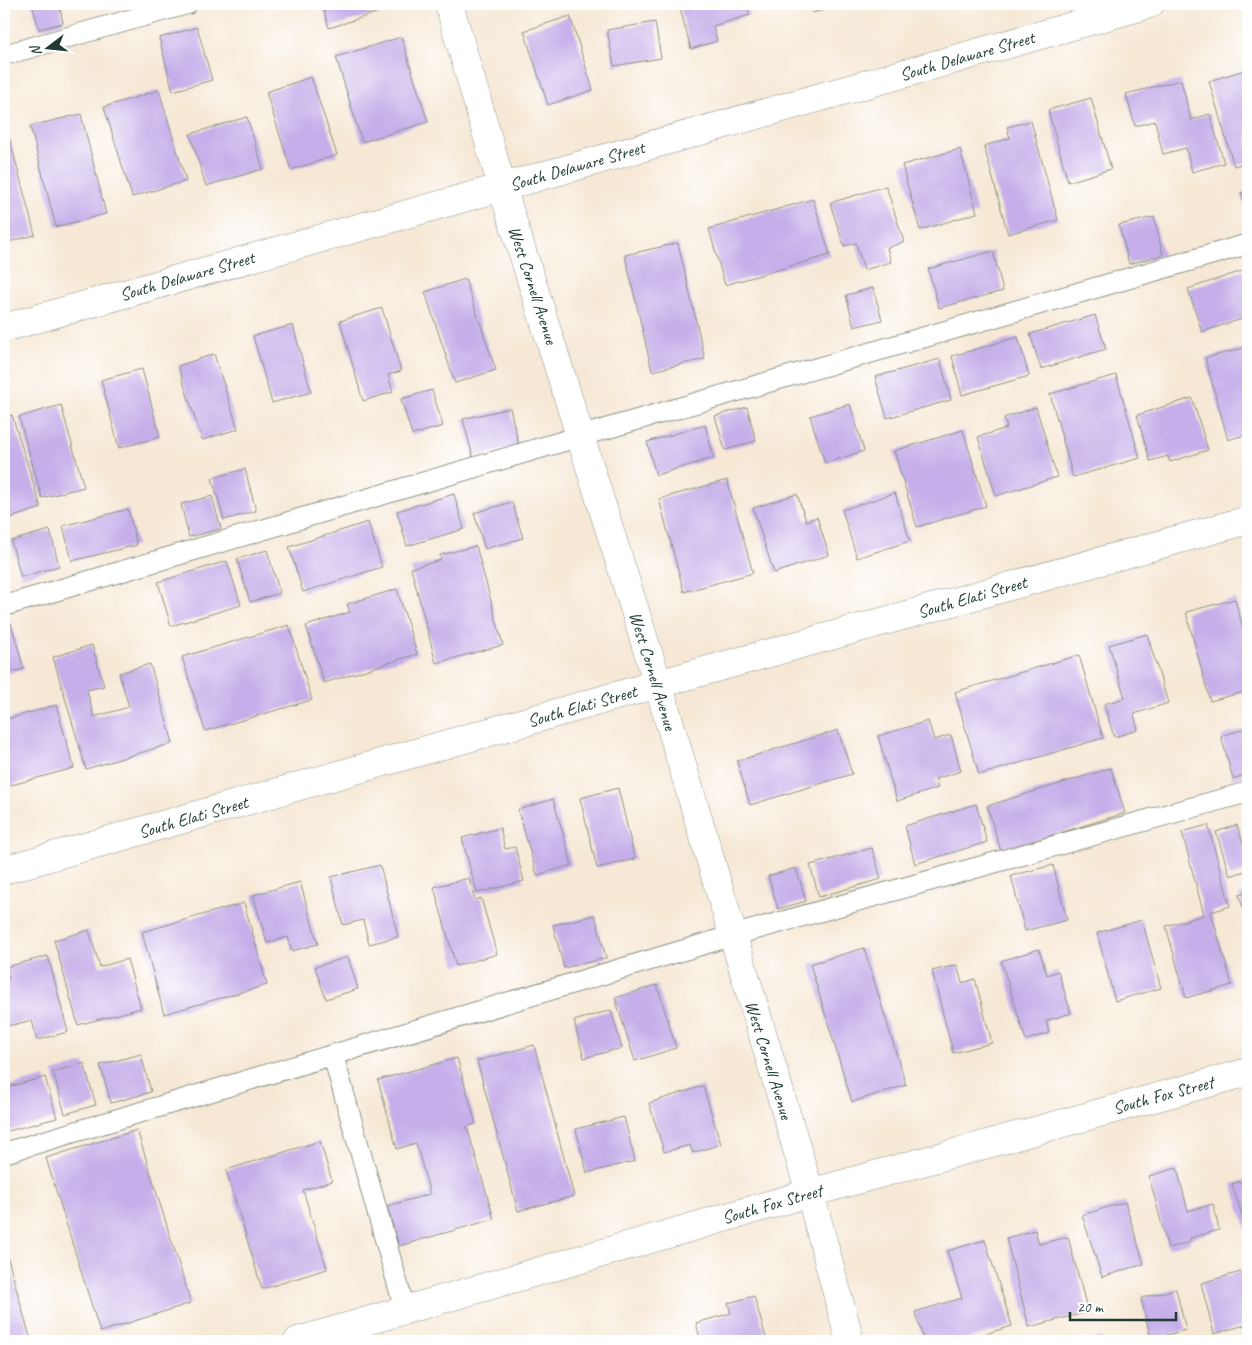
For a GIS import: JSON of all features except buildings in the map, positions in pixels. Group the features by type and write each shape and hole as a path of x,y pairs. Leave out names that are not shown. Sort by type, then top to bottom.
{"street":[{"name":"West Cornell Avenue","path":"449,4 502,187 658,684 731,936 810,1193 850,1341"},
{"name":"South Delaware Street","path":"4,328 1150,4"},
{"name":"South Elati Street","path":"4,870 658,684 1248,520"},
{"name":"South Fox Street","path":"298,1341 810,1193 1248,1072"}],"lane":[{"path":"4,55 187,4"},
{"path":"4,606 581,436 1248,244"},
{"path":"4,1153 731,936 1248,792"},
{"path":"333,1055 405,1310"}]}
